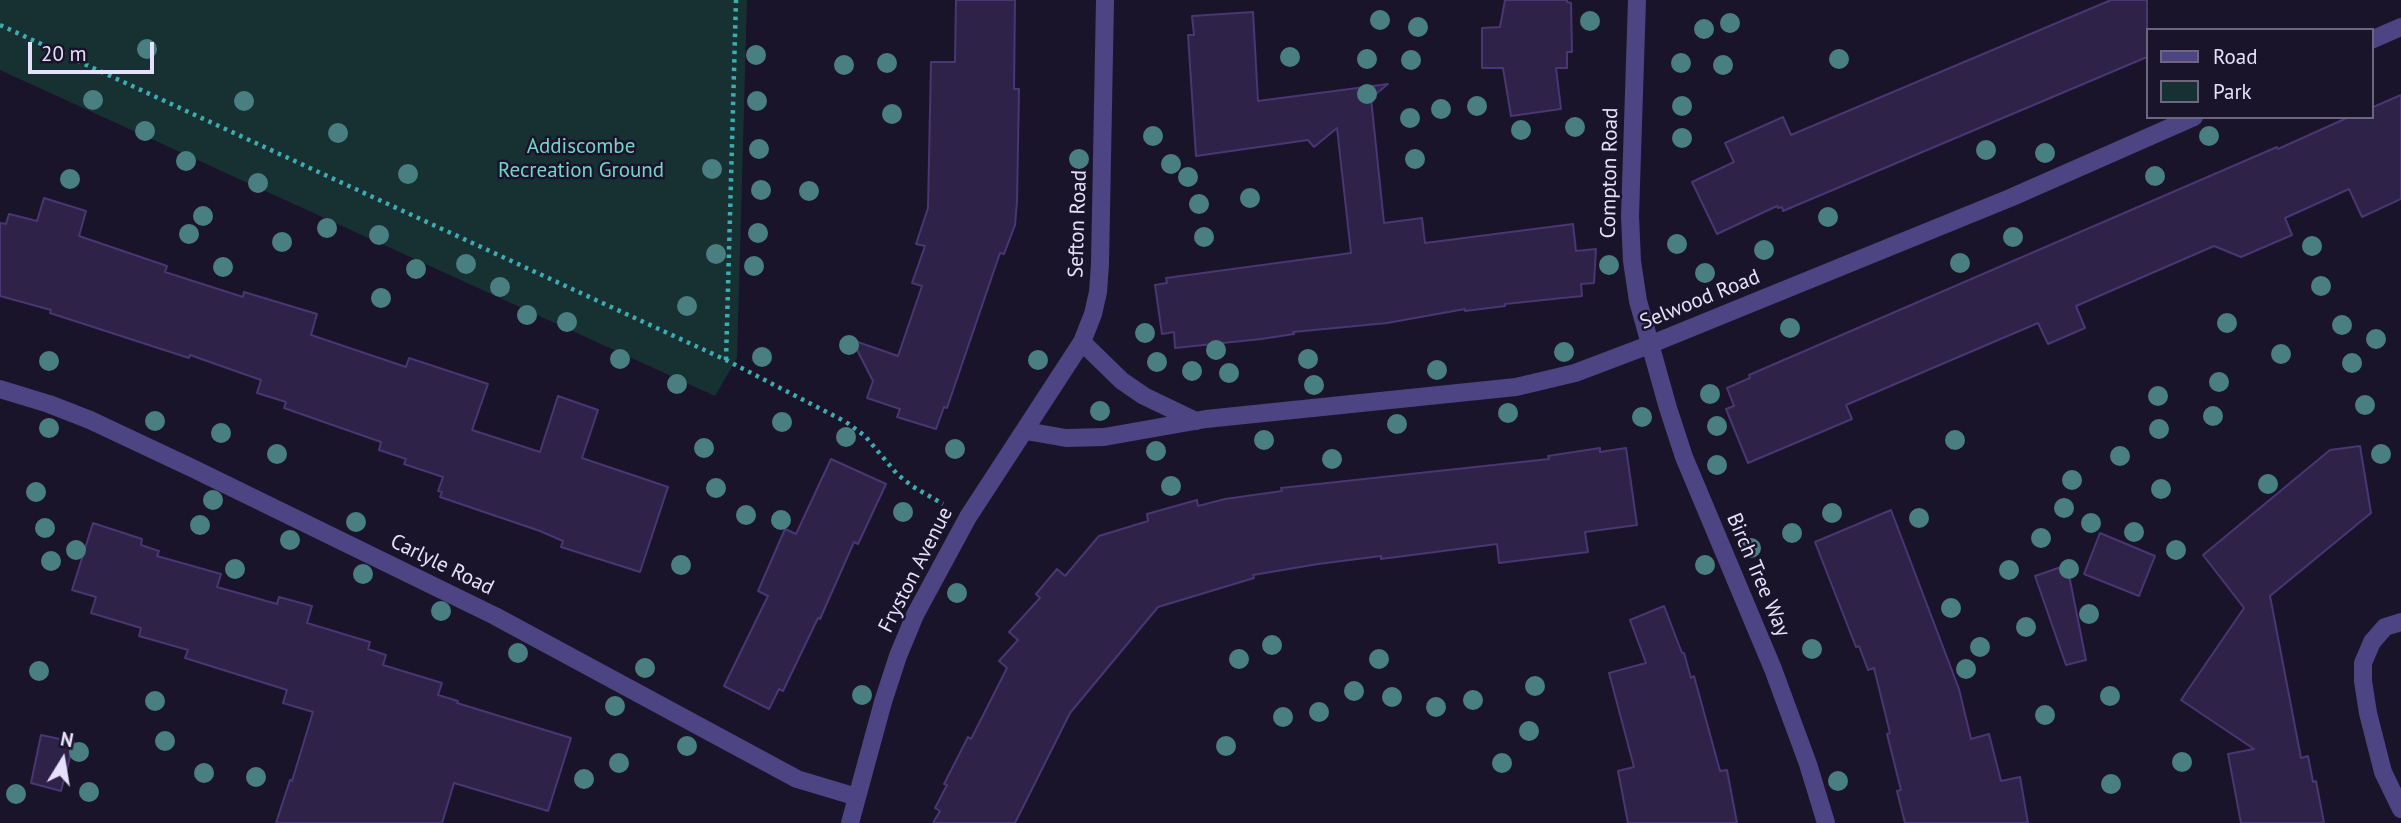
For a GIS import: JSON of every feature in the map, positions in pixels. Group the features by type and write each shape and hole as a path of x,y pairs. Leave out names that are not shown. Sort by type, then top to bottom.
{"street":[{"name":"Sefton Road","path":"1026,431 1082,342 1093,314 1099,283 1105,0"},
{"name":"Compton Road","path":"1637,0 1630,216 1632,261 1649,345"},
{"path":"2373,39 2401,27"},
{"name":"Selwood Road","path":"1026,431 1066,438 1104,437 1196,421 1298,408 1516,387 1575,373 2010,198 2189,119"},
{"path":"1082,342 1122,381 1144,396 1196,421"},
{"name":"Birch Tree Way","path":"1649,345 1684,457 1773,669 1808,764 1826,823"},
{"name":"Carlyle Road","path":"0,389 90,420 192,468 495,616 797,779 857,797"},
{"name":"Fryston Avenue","path":"850,823 898,656 915,615 968,517 1026,431"},
{"path":"2401,622 2385,627 2372,642 2364,663 2363,681 2383,772 2401,809"}],"path":[{"path":"726,360 736,0"},
{"path":"0,25 726,360 846,422 866,436 897,474 912,486 968,517"}],"green space":[{"name":"Addiscombe Recreation Ground","path":"0,0 747,0 737,358 715,396 0,70"}],"building":[{"path":"956,0 1015,0 1014,89 1019,89 1017,201 1015,225 1004,254 1000,253 947,408 944,407 936,429 897,417 900,409 867,398 873,381 852,340 898,356 922,286 912,283 925,246 916,244 928,208 931,62 955,62"},
{"path":"1505,0 1567,0 1571,3 1572,52 1567,52 1567,68 1556,68 1561,109 1511,116 1503,68 1482,68 1482,28 1500,27"},
{"path":"2111,0 2147,0 2146,57 1783,211 1782,207 1777,206 1717,234 1692,182 1734,162 1725,143 1783,117 1791,135"},
{"path":"1253,12 1258,101 1388,84 1371,98 1384,223 1422,218 1425,243 1573,224 1576,251 1596,249 1594,283 1581,284 1582,296 1175,348 1174,332 1162,334 1155,285 1167,283 1166,278 1351,253 1337,128 1314,147 1308,140 1196,156 1188,35 1194,35 1192,16"},
{"path":"2401,95 2401,199 2362,217 2349,189 2285,218 2292,235 2241,257 2214,246 2076,306 2085,328 2048,344 2038,323 1846,405 1852,419 1748,463 1726,409 1734,406 1727,388 1750,378 1749,375 2345,119 2373,119 2373,107"},
{"path":"44,198 86,211 79,236 167,266 165,272 243,297 244,292 317,314 311,335 406,367 409,358 488,384 472,430 540,452 558,396 598,410 582,458 668,487 640,572 561,547 563,541 540,531 440,497 442,492 438,491 443,477 404,464 406,459 379,450 381,442 284,408 286,402 257,393 261,380 190,355 189,358 50,313 51,310 0,296 0,223 6,224 9,214 37,221"},
{"path":"2360,446 2371,513 2270,596 2301,758 2308,756 2324,823 2241,823 2228,754 2254,749 2181,700 2244,608 2203,555 2330,450"},
{"path":"1600,448 1600,452 1626,448 1637,525 1585,532 1588,552 1499,563 1497,544 1318,564 1253,575 1254,578 1158,607 1070,713 1015,823 933,823 940,811 935,808 947,785 944,784 968,737 971,739 1007,668 999,661 1018,640 1009,632 1040,598 1036,594 1057,569 1065,576 1099,536 1148,521 1147,514 1197,500 1198,506 1225,499 1282,491 1281,488 1549,459 1548,456"},
{"path":"831,459 886,484 858,544 854,542 820,619 818,618 783,691 779,689 769,709 724,686 768,596 758,591 785,529 796,534"},
{"path":"1891,510 1959,689 1971,739 1989,734 2001,781 2020,777 2028,823 1905,823 1897,791 1901,790 1887,734 1890,733 1874,668 1868,670 1859,646 1856,647 1815,542"},
{"path":"93,523 142,539 141,545 159,551 157,556 221,574 217,587 277,604 279,597 312,606 307,623 370,642 368,649 386,655 383,665 442,683 438,695 571,738 548,811 454,783 442,823 276,823 313,712 283,703 287,690 185,658 188,650 139,636 141,628 91,613 96,597 72,590"},
{"path":"2100,533 2155,556 2139,596 2084,574"},
{"path":"2067,565 2086,660 2066,665 2035,576"},
{"path":"1664,606 1684,653 1691,678 1694,676 1720,771 1727,770 1737,823 1628,823 1618,771 1634,767 1609,673 1646,663 1630,620"},
{"path":"41,735 74,742 61,791 31,783"}]}
